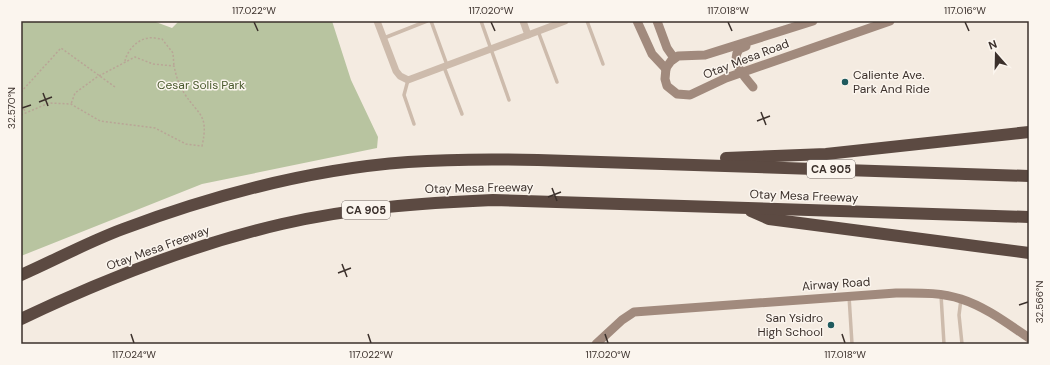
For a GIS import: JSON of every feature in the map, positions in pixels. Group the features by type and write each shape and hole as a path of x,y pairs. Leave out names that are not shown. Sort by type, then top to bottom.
{"highway":[{"path":"632,162 826,154 1029,132"},
{"name":"CA 905","path":"21,275 121,230 165,214 246,190 306,176 408,162 472,159 632,162 1029,176"},
{"name":"Otay Mesa Freeway","path":"21,319 60,301 167,257 283,224 342,213 409,204 493,200 1029,217"},
{"path":"742,208 769,219 1029,253"}],"street":[{"path":"377,21 396,70 400,76 408,80 565,21"},
{"path":"523,21 528,35"},
{"path":"637,21 652,54 666,69 674,58 667,48 657,21"},
{"name":"Otay Mesa Road","path":"674,58 681,56 695,57 705,55 762,39 813,21"},
{"name":"Otay Mesa Road","path":"666,69 665,79 667,86 677,94 685,96 757,66 890,21"},
{"path":"757,66 753,78 753,87 741,72 738,65 737,53 739,50 762,39"},
{"name":"Airway Road","path":"596,344 622,320 634,312 896,292 941,294 961,299 976,305 1029,338"}],"lane":[{"path":"384,38 427,21"},
{"path":"430,21 462,114"},
{"path":"481,21 509,100"},
{"path":"587,21 603,64"},
{"path":"538,31 557,82"},
{"path":"408,80 404,95 414,124"},
{"path":"941,294 944,344"},
{"path":"849,295 852,344"},
{"path":"961,299 960,315 962,344"}],"path":[{"path":"21,115 48,103 71,104 100,121 155,128 186,144 202,146 205,131 202,114 184,94 178,81 174,66 173,53 162,39 148,38 134,44 126,56 125,62"},
{"path":"21,92 61,48 115,87"},
{"path":"71,104 75,93 99,76 135,57 153,64 174,66"},
{"path":"21,106 26,113"}],"green space":[{"name":"Cesar Solis Park","path":"21,21 153,21 172,28 179,21 332,21 351,80 378,137 377,148 202,184 21,256"}],"place":[{"name":"Caliente Ave. Park And Ride","path":"845,82"},
{"name":"San Ysidro High School","path":"831,325"}]}
